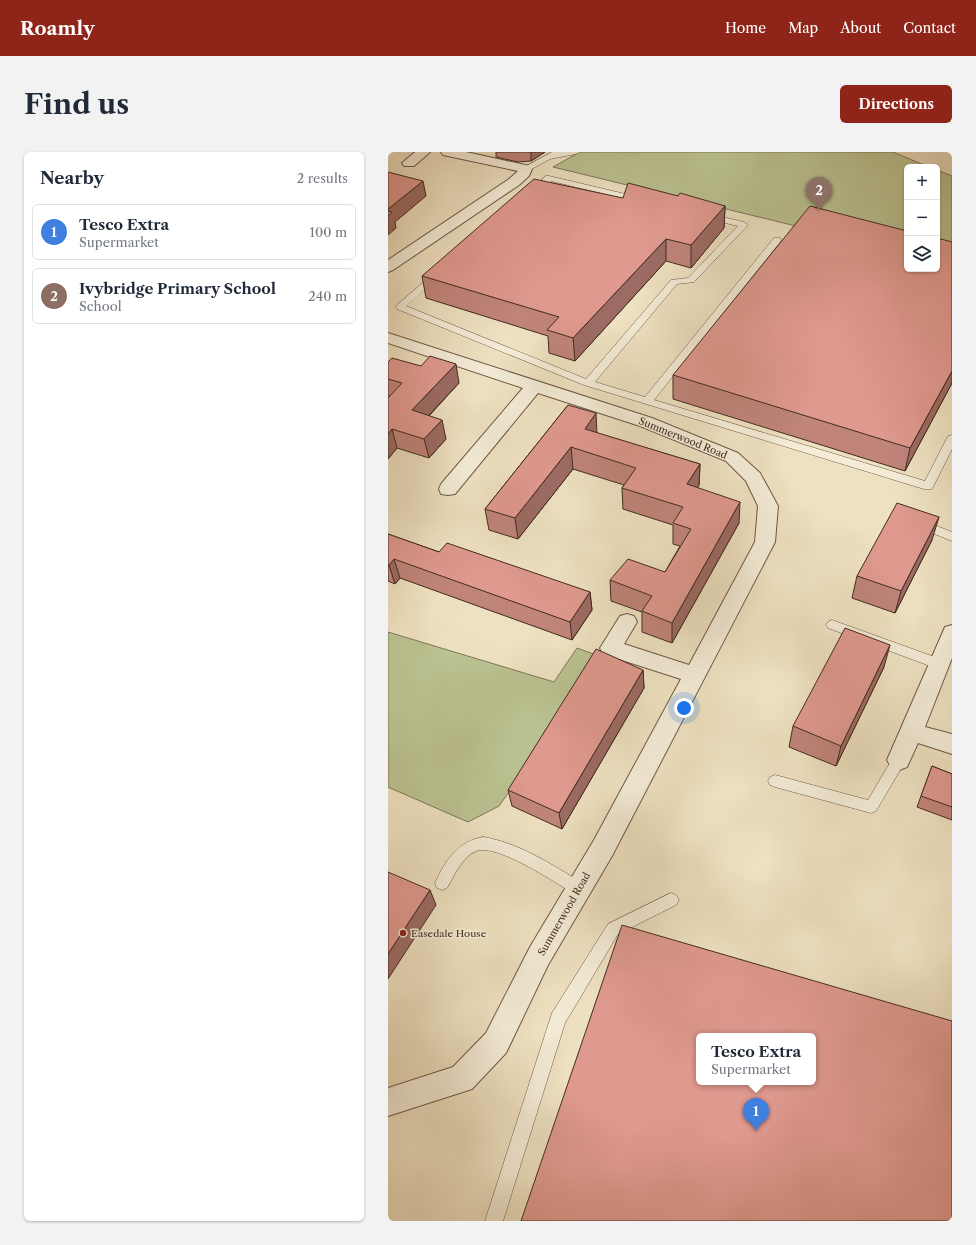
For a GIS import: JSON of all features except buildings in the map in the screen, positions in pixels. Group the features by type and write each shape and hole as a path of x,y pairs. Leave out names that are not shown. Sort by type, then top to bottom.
{"street":[{"path":"409,164 423,152"},
{"path":"388,267 514,182 524,173 524,169 448,152"},
{"name":"Summerwood Road","path":"388,354 394,340 646,422 732,457 753,478 768,506 765,542 603,848 539,956 496,1043 462,1079 388,1102"},
{"path":"448,489 534,386"},
{"path":"627,622 611,648 694,675"},
{"path":"899,760 912,732 938,664 952,633"},
{"path":"912,732 952,744"}],"lane":[{"path":"524,169 558,152"},
{"path":"550,157 576,152"},
{"path":"588,383 674,282 691,280 744,225 549,178 400,307 588,383 928,486 952,438"},
{"path":"648,400 777,240"},
{"path":"917,522 952,537"},
{"path":"832,625 938,664"},
{"path":"775,781 871,807 899,760"},
{"path":"442,883 462,853 474,844 490,842 539,864 579,889"},
{"path":"494,1221 558,1019 613,929 671,900"}],"green space":[{"path":"580,152 893,152 922,164 904,164 904,252 553,167"},
{"path":"940,171 952,176 952,264 940,261"},
{"path":"388,632 554,682 577,648 604,658 499,806 468,822 388,787"}],"place":[{"name":"Ivybridge Primary School","path":"819,210"},
{"name":"Easedale House","path":"403,933"},
{"name":"Tesco Extra","path":"756,1131"}]}
